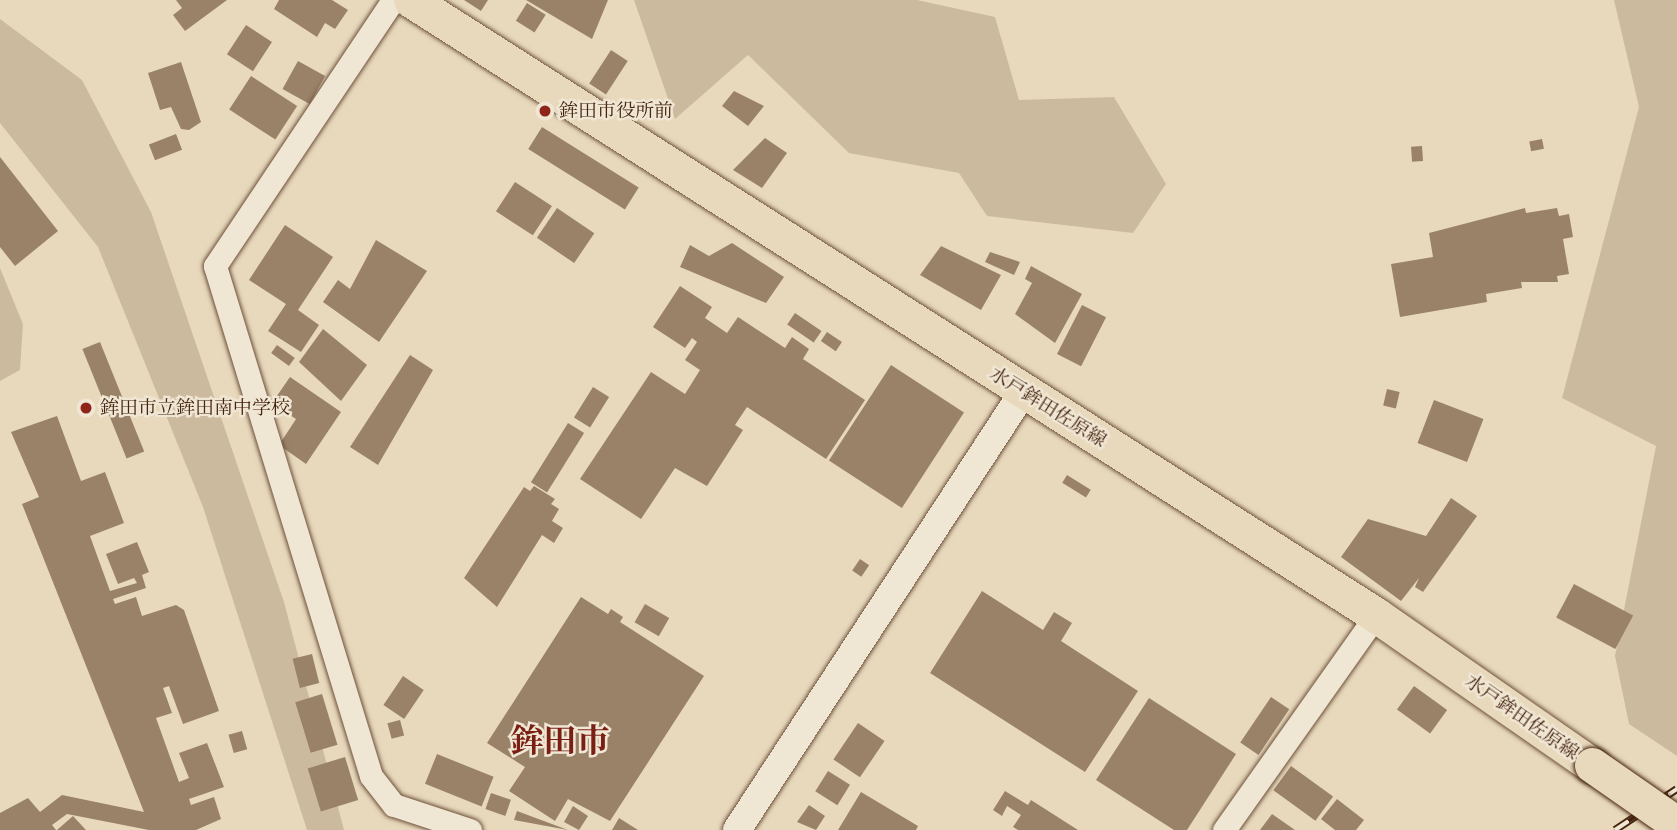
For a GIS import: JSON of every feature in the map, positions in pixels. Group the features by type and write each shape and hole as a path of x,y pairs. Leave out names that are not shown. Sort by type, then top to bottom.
{"main road":[{"name":"水戸鉾田佐原線","path":"411,0 1376,615 1677,824"}],"street":[{"path":"393,0 215,266 371,776 394,805 470,830"},
{"path":"737,830 1024,391"},
{"path":"1224,830 1376,615"}],"shaded area":[{"path":"634,0 917,0 995,17 1019,100 1114,97 1166,184 1133,233 987,216 959,173 849,153 748,55 675,119"},
{"path":"1614,0 1677,0 1677,756 1629,724 1615,656 1656,446 1562,398 1639,107"},
{"path":"0,19 82,80 151,212 284,602 344,830 307,830 203,507 98,247 0,123"},
{"path":"0,268 23,324 20,370 0,381"}],"building":[{"path":"176,0 227,0 185,31 173,15 182,8"},
{"path":"279,0 332,0 348,10 335,29 325,23 317,37 274,9"},
{"path":"464,0 488,0 481,11"},
{"path":"526,0 608,0 592,39"},
{"path":"527,3 546,15 535,32 516,21"},
{"path":"246,25 272,42 253,71 227,54"},
{"path":"611,50 628,61 606,94 589,84"},
{"path":"298,61 325,76 310,104 282,89"},
{"path":"181,62 201,122 189,130 181,129 171,107 160,110 148,73"},
{"path":"251,76 297,106 275,140 229,110"},
{"path":"734,91 764,106 748,126 722,106"},
{"path":"542,127 639,187 625,209 528,149"},
{"path":"176,134 182,150 155,160 149,144"},
{"path":"765,138 787,153 762,188 733,170"},
{"path":"1542,139 1544,149 1531,151 1529,141"},
{"path":"1422,146 1423,161 1412,162 1411,147"},
{"path":"0,157 58,231 15,266 0,247"},
{"path":"515,182 552,206 533,235 496,211"},
{"path":"557,208 594,233 574,263 537,238"},
{"path":"1525,208 1526,213 1557,208 1559,216 1569,214 1573,237 1563,239 1569,274 1557,276 1558,282 1521,282 1522,288 1486,294 1487,302 1400,317 1391,264 1433,257 1429,233"},
{"path":"285,225 333,257 298,310 319,325 301,352 268,331 286,304 249,280"},
{"path":"376,240 427,271 379,342 323,302 338,280 350,289"},
{"path":"732,243 784,277 766,303 680,267 690,245 709,256"},
{"path":"941,246 1001,275 981,310 920,275"},
{"path":"990,252 1020,262 1014,275 985,262"},
{"path":"1031,266 1082,294 1055,343 1015,314 1032,283 1025,279"},
{"path":"680,286 712,307 705,318 727,333 738,317 785,348 792,337 809,349 803,359 865,400 826,459 747,407 735,425 743,430 707,486 675,468 641,519 580,479 651,372 685,394 700,370 685,360 697,342 692,338 685,348 653,327"},
{"path":"1082,305 1106,317 1081,366 1057,354"},
{"path":"795,313 822,331 814,343 787,325"},
{"path":"323,329 367,365 341,401 299,362"},
{"path":"827,332 842,342 836,351 821,341"},
{"path":"100,342 144,451 127,459 82,349"},
{"path":"277,345 295,358 289,366 271,353"},
{"path":"410,355 433,370 378,465 350,447"},
{"path":"891,365 964,412 902,508 829,461"},
{"path":"290,377 341,412 306,464 279,445 296,419 272,403"},
{"path":"593,387 609,397 590,428 574,418"},
{"path":"1387,389 1400,392 1396,408 1383,406"},
{"path":"1434,400 1483,419 1467,462 1418,443"},
{"path":"57,416 81,481 105,472 124,523 90,536 110,591 137,583 134,578 118,584 106,554 137,542 149,572 142,575 146,588 113,599 115,604 136,597 142,616 176,605 184,610 219,711 183,724 169,686 163,688 172,713 156,718 179,782 189,778 179,753 207,743 224,787 189,799 191,805 214,797 221,819 196,830 149,830 67,814 52,825 56,830 0,830 0,813 28,798 40,812 62,795 144,812 22,504 39,497 11,432"},
{"path":"568,423 584,433 547,492 531,482"},
{"path":"1067,475 1091,490 1086,497 1062,483"},
{"path":"534,486 555,499 551,504 559,509 552,521 563,528 554,543 542,535 497,607 464,578 524,487 530,491"},
{"path":"1451,498 1477,516 1423,592 1415,587 1419,578 1401,601 1341,557 1368,519 1426,536"},
{"path":"860,559 869,565 861,577 852,571"},
{"path":"1574,584 1633,615 1615,649 1556,618"},
{"path":"982,591 1043,630 1054,612 1072,623 1061,641 1138,691 1085,772 930,673"},
{"path":"581,597 608,614 611,609 623,617 620,622 704,676 610,821 568,799 555,821 509,791 525,767 487,743"},
{"path":"645,604 669,618 659,636 634,622"},
{"path":"312,654 319,683 300,688 293,659"},
{"path":"403,676 424,690 404,719 383,705"},
{"path":"1414,686 1447,710 1430,734 1397,709"},
{"path":"322,694 337,745 311,753 295,702"},
{"path":"1271,697 1289,709 1258,755 1240,743"},
{"path":"1149,698 1236,754 1187,830 1174,830 1096,780"},
{"path":"400,720 404,735 392,739 387,723"},
{"path":"858,723 885,741 860,777 833,759"},
{"path":"242,731 247,749 234,753 229,735"},
{"path":"437,754 494,777 482,807 425,784"},
{"path":"345,757 358,800 321,811 308,768"},
{"path":"1291,766 1333,797 1315,821 1273,790"},
{"path":"828,771 850,785 837,805 815,791"},
{"path":"1005,791 1028,805 1031,800 1078,830 1018,830 1013,827 1021,815 1007,806 1002,816 993,810"},
{"path":"861,792 918,826 916,830 838,830"},
{"path":"491,793 511,800 505,816 485,809"},
{"path":"1337,799 1364,820 1356,830 1335,830 1321,819"},
{"path":"809,805 825,816 816,830 797,822"},
{"path":"573,806 588,816 579,830 564,822"},
{"path":"517,811 568,830 514,820"},
{"path":"1272,814 1295,830 1260,830"},
{"path":"73,816 86,830 57,830"},
{"path":"619,818 638,830 612,830"}],"railway":[{"path":"1615,830 1677,789"}],"place":[{"name":"鉾田市役所前","path":"545,111"},
{"name":"鉾田市立鉾田南中学校","path":"86,408"}],"district":[{"name":"鉾田市","path":"560,741"}]}
